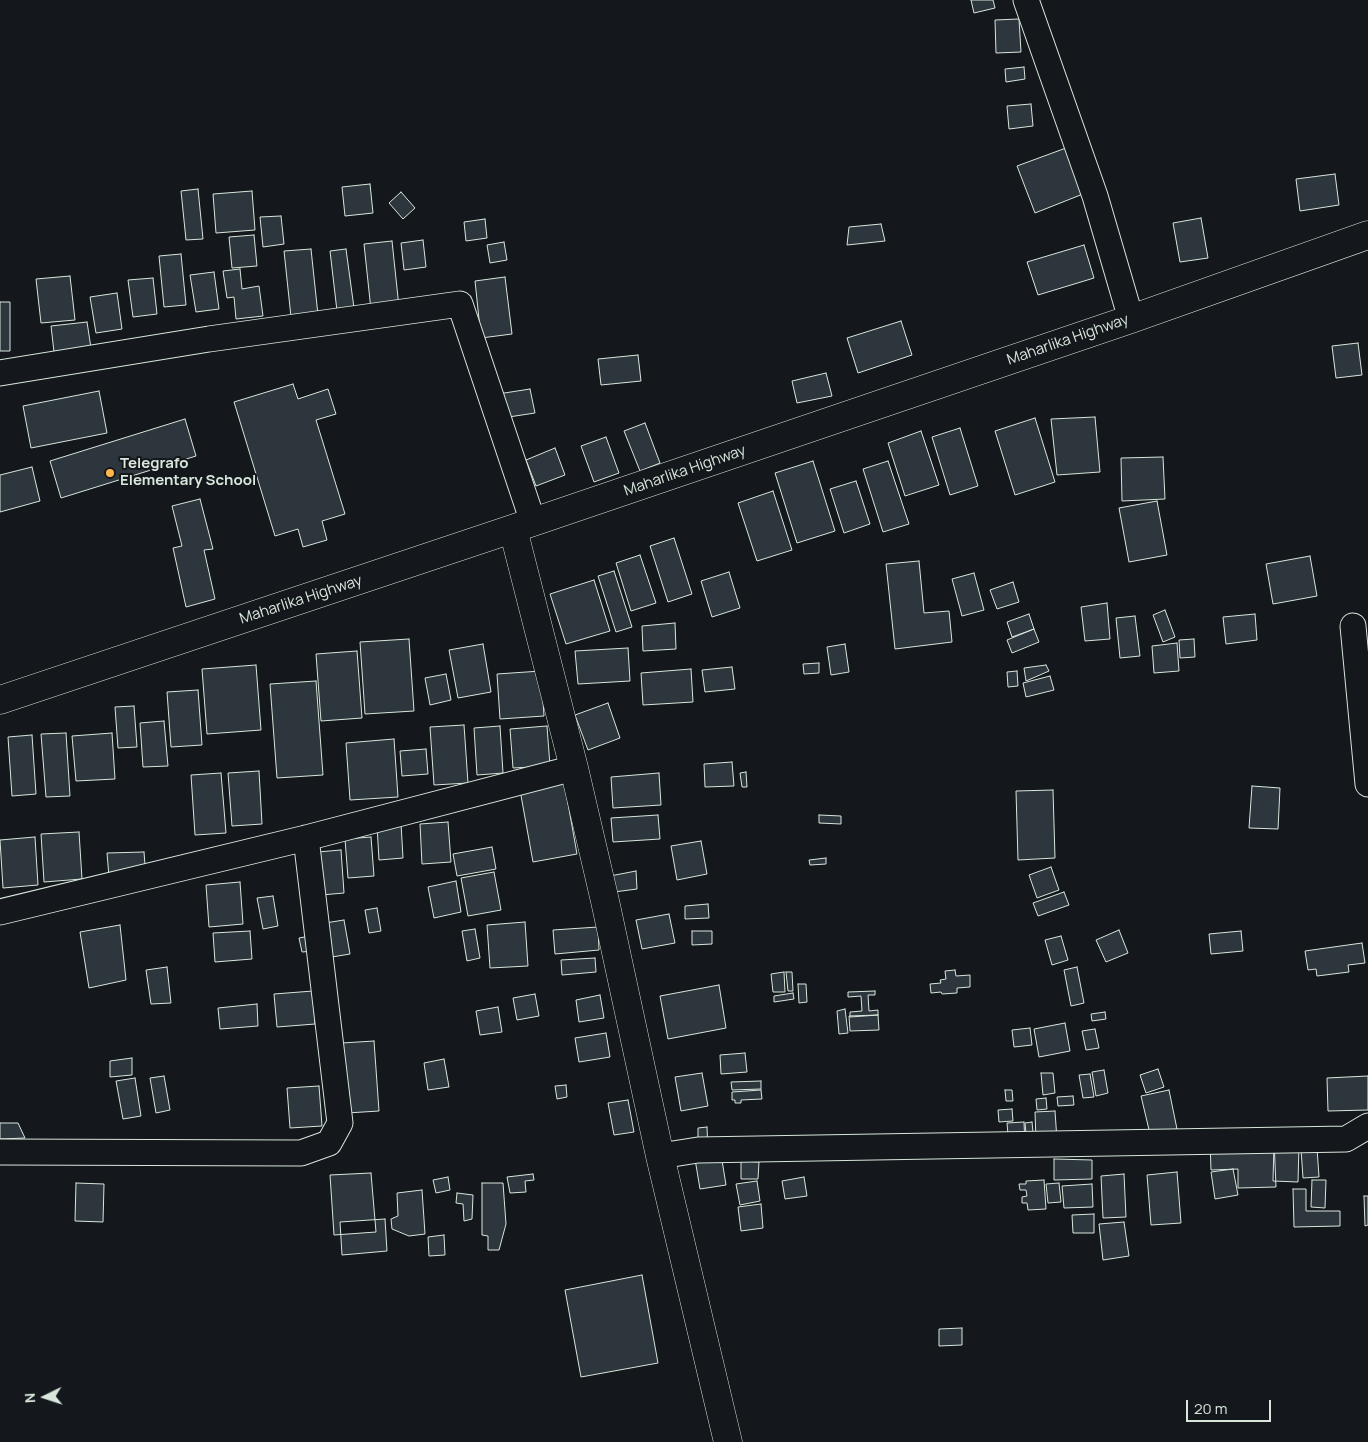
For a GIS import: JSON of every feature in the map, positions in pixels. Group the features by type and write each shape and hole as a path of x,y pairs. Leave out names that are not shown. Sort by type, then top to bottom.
{"main road":[{"name":"Maharlika Highway","path":"0,700 523,526 1130,319 1368,235"},
{"path":"523,526 574,768 660,1156 728,1442"}],"street":[{"path":"1026,0 1095,196 1130,319"},
{"path":"0,373 209,339 460,304 523,526"},
{"path":"1353,626 1368,784"},
{"path":"0,912 306,838 574,768"},
{"path":"0,1152 301,1153 329,1143 340,1123 306,838"},
{"path":"660,1156 708,1150 1346,1139 1368,1126"}],"building":[{"path":"971,0 993,0 995,8 974,13"},
{"path":"1019,19 1021,52 996,53 995,20"},
{"path":"1024,67 1025,79 1006,82 1005,69"},
{"path":"1031,104 1033,126 1009,129 1007,106"},
{"path":"1066,148 1083,194 1035,213 1017,166"},
{"path":"1335,174 1339,205 1300,211 1296,179"},
{"path":"370,184 373,213 345,216 342,187"},
{"path":"198,189 203,239 186,240 181,191"},
{"path":"252,191 255,230 216,233 213,194"},
{"path":"401,192 415,208 403,219 389,203"},
{"path":"281,216 284,244 263,247 260,217"},
{"path":"1201,218 1208,258 1180,262 1173,223"},
{"path":"485,219 487,238 466,241 464,222"},
{"path":"881,224 885,241 847,245 849,227"},
{"path":"254,235 257,266 232,268 229,237"},
{"path":"423,240 426,267 404,270 401,243"},
{"path":"392,241 399,307 371,310 364,244"},
{"path":"504,242 507,260 490,263 487,245"},
{"path":"1084,245 1094,278 1038,295 1027,262"},
{"path":"311,249 318,315 291,317 284,251"},
{"path":"346,249 354,308 337,311 330,251"},
{"path":"181,254 186,305 164,307 159,256"},
{"path":"240,269 242,289 259,286 263,316 236,319 234,297 227,298 223,271"},
{"path":"214,272 219,309 196,312 190,275"},
{"path":"70,276 75,320 41,323 36,279"},
{"path":"505,277 512,334 481,338 475,281"},
{"path":"153,278 157,314 133,317 128,280"},
{"path":"117,293 122,329 96,333 90,297"},
{"path":"0,302 10,302 10,351 0,351"},
{"path":"901,321 912,355 858,373 847,338"},
{"path":"87,322 91,348 54,352 51,326"},
{"path":"1358,343 1362,375 1336,378 1332,346"},
{"path":"638,355 641,381 601,385 598,359"},
{"path":"826,373 832,396 797,403 792,381"},
{"path":"293,384 298,399 328,389 336,414 316,420 345,514 322,521 327,540 303,547 298,529 275,536 234,402"},
{"path":"530,389 535,413 502,418 498,394"},
{"path":"99,391 107,433 31,448 23,406"},
{"path":"1095,417 1100,472 1057,475 1051,419"},
{"path":"1035,418 1055,482 1015,495 995,431"},
{"path":"185,419 196,456 61,498 50,461"},
{"path":"645,423 660,463 640,471 624,431"},
{"path":"960,428 978,486 950,495 932,437"},
{"path":"921,431 939,485 905,496 888,443"},
{"path":"606,437 619,473 594,482 581,446"},
{"path":"555,448 565,475 536,486 526,460"},
{"path":"1163,457 1165,499 1122,501 1121,458"},
{"path":"813,461 835,531 797,543 775,473"},
{"path":"888,461 909,524 883,532 863,469"},
{"path":"32,467 40,501 0,512 0,475"},
{"path":"856,481 870,524 844,533 830,489"},
{"path":"773,491 792,550 757,561 738,503"},
{"path":"200,499 213,549 204,550 215,599 186,607 173,548 182,546 172,506"},
{"path":"1157,501 1167,555 1129,562 1119,508"},
{"path":"674,538 692,594 668,602 650,546"},
{"path":"640,555 656,603 631,611 616,563"},
{"path":"1310,556 1317,596 1273,604 1266,564"},
{"path":"919,561 924,613 949,611 952,642 895,649 886,564"},
{"path":"614,571 632,627 616,632 598,576"},
{"path":"729,572 740,608 712,617 701,581"},
{"path":"974,573 984,610 962,616 952,579"},
{"path":"594,580 610,631 566,644 550,594"},
{"path":"1013,582 1019,602 997,609 990,590"},
{"path":"1107,603 1110,639 1085,641 1081,607"},
{"path":"1165,610 1175,637 1163,642 1153,615"},
{"path":"1029,614 1034,629 1012,637 1007,622"},
{"path":"1255,614 1257,640 1226,644 1223,617"},
{"path":"1135,616 1140,656 1120,658 1116,618"},
{"path":"675,623 676,649 643,651 642,626"},
{"path":"1034,629 1039,642 1012,653 1007,640"},
{"path":"409,639 414,711 365,714 360,642"},
{"path":"1194,639 1195,657 1180,658 1179,640"},
{"path":"1177,643 1179,671 1154,673 1152,646"},
{"path":"483,644 491,692 458,698 449,650"},
{"path":"845,644 849,672 831,675 827,647"},
{"path":"628,648 630,681 578,684 575,651"},
{"path":"357,651 362,718 321,721 316,654"},
{"path":"819,663 819,673 804,674 803,664"},
{"path":"256,665 261,730 207,734 202,669"},
{"path":"1046,665 1049,671 1026,681 1024,668"},
{"path":"732,667 735,689 705,692 702,670"},
{"path":"691,669 693,702 643,705 641,673"},
{"path":"541,671 544,716 500,719 497,674"},
{"path":"1017,671 1018,686 1008,687 1007,672"},
{"path":"446,674 451,700 430,705 425,678"},
{"path":"1050,676 1054,690 1026,697 1023,683"},
{"path":"316,681 323,775 277,778 270,684"},
{"path":"198,690 202,745 171,747 167,692"},
{"path":"608,703 620,738 588,750 575,715"},
{"path":"134,706 137,747 118,748 115,707"},
{"path":"164,721 168,766 143,767 140,723"},
{"path":"464,725 468,783 434,785 430,727"},
{"path":"500,726 503,773 477,775 474,728"},
{"path":"547,726 550,766 513,768 510,729"},
{"path":"66,733 70,796 46,797 41,734"},
{"path":"112,733 115,779 76,781 72,736"},
{"path":"32,735 36,794 12,796 8,737"},
{"path":"394,739 398,797 350,800 346,743"},
{"path":"426,749 428,774 402,776 400,751"},
{"path":"732,762 734,786 705,787 704,764"},
{"path":"259,771 262,824 232,826 228,773"},
{"path":"746,772 747,787 742,787 740,773"},
{"path":"221,773 226,833 195,835 191,775"},
{"path":"659,773 661,805 613,808 611,777"},
{"path":"564,781 577,854 533,862 520,790"},
{"path":"1252,786 1280,788 1278,829 1249,828"},
{"path":"1053,790 1055,858 1018,860 1016,791"},
{"path":"658,815 660,839 613,842 611,818"},
{"path":"819,815 841,816 841,824 819,823"},
{"path":"448,822 451,862 422,864 420,824"},
{"path":"401,823 403,858 379,860 377,825"},
{"path":"79,832 82,879 44,882 41,834"},
{"path":"35,837 38,885 3,888 0,840"},
{"path":"371,837 374,876 348,878 345,839"},
{"path":"701,841 707,874 677,880 671,846"},
{"path":"492,847 496,869 457,876 453,854"},
{"path":"341,850 344,893 321,895 318,852"},
{"path":"144,852 146,877 109,877 107,853"},
{"path":"826,858 826,864 810,865 809,860"},
{"path":"1051,867 1059,890 1037,898 1029,875"},
{"path":"636,871 637,889 614,892 610,876"},
{"path":"494,872 501,910 468,916 461,878"},
{"path":"456,881 461,912 434,918 428,887"},
{"path":"240,882 243,924 209,927 206,885"},
{"path":"1064,892 1069,905 1038,916 1033,903"},
{"path":"273,896 278,926 263,929 257,898"},
{"path":"708,904 709,918 685,919 685,906"},
{"path":"377,908 381,931 369,933 365,910"},
{"path":"669,914 675,943 642,949 636,920"},
{"path":"344,920 350,954 332,957 325,923"},
{"path":"525,922 528,966 490,968 487,925"},
{"path":"120,925 126,980 89,988 80,932"},
{"path":"598,927 599,950 555,954 553,930"},
{"path":"475,929 480,958 467,961 462,931"},
{"path":"1119,930 1128,953 1106,962 1096,940"},
{"path":"250,931 252,959 215,962 213,933"},
{"path":"692,931 712,931 712,944 692,945"},
{"path":"1241,931 1243,951 1211,954 1209,934"},
{"path":"310,936 313,951 302,952 299,938"},
{"path":"1061,936 1068,960 1052,965 1045,940"},
{"path":"1362,943 1365,963 1348,965 1349,972 1317,976 1316,969 1308,970 1305,951"},
{"path":"595,958 596,972 562,975 561,960"},
{"path":"167,967 171,1003 151,1004 146,970"},
{"path":"1077,967 1084,1003 1071,1006 1064,970"},
{"path":"955,970 956,976 970,975 970,987 957,988 957,993 931,993 930,984 941,983 940,980 946,979 945,971"},
{"path":"784,972 785,992 773,992 771,974"},
{"path":"786,972 792,972 793,991 788,991"},
{"path":"798,984 806,984 807,1002 799,1003"},
{"path":"719,985 726,1028 668,1039 660,996"},
{"path":"313,991 315,1024 277,1027 274,994"},
{"path":"875,991 875,995 868,995 869,1011 878,1010 878,1015 850,1017 850,1012 862,1011 861,996 848,997 848,992"},
{"path":"793,993 794,999 774,1002 774,996"},
{"path":"535,994 539,1016 517,1020 513,998"},
{"path":"600,995 604,1018 579,1022 576,1000"},
{"path":"257,1004 258,1026 220,1029 218,1008"},
{"path":"498,1007 502,1032 480,1035 476,1011"},
{"path":"845,1009 848,1033 839,1034 837,1011"},
{"path":"1105,1012 1106,1019 1092,1021 1091,1014"},
{"path":"878,1015 879,1030 850,1031 849,1016"},
{"path":"1065,1023 1070,1051 1039,1057 1034,1029"},
{"path":"1030,1028 1032,1045 1014,1047 1012,1030"},
{"path":"1095,1029 1099,1048 1086,1050 1082,1031"},
{"path":"606,1033 610,1057 579,1062 575,1038"},
{"path":"374,1041 379,1111 347,1113 342,1043"},
{"path":"745,1053 747,1072 721,1074 720,1055"},
{"path":"132,1058 132,1075 110,1077 110,1061"},
{"path":"444,1059 449,1087 428,1090 424,1063"},
{"path":"1158,1069 1164,1087 1146,1093 1140,1075"},
{"path":"1104,1070 1108,1093 1096,1096 1092,1072"},
{"path":"702,1073 708,1106 681,1111 675,1077"},
{"path":"1041,1073 1053,1073 1055,1093 1043,1095"},
{"path":"1090,1074 1094,1097 1083,1098 1079,1075"},
{"path":"164,1076 170,1110 156,1113 150,1078"},
{"path":"1368,1076 1368,1110 1328,1111 1327,1078"},
{"path":"135,1078 141,1116 123,1119 116,1081"},
{"path":"761,1081 761,1089 732,1090 731,1082"},
{"path":"566,1085 567,1097 557,1099 555,1086"},
{"path":"319,1086 322,1126 290,1128 287,1088"},
{"path":"761,1090 762,1099 741,1100 741,1103 735,1103 735,1100 732,1100 732,1092"},
{"path":"1005,1090 1012,1090 1013,1101 1006,1101"},
{"path":"1169,1090 1177,1129 1150,1134 1141,1096"},
{"path":"1073,1096 1074,1105 1058,1106 1057,1097"},
{"path":"1046,1098 1047,1109 1037,1110 1036,1099"},
{"path":"628,1100 634,1132 614,1135 608,1103"},
{"path":"1012,1109 1013,1121 999,1122 998,1110"},
{"path":"1055,1111 1057,1140 1036,1141 1035,1112"},
{"path":"1024,1122 1025,1145 1009,1146 1007,1123"},
{"path":"1032,1122 1034,1142 1027,1143 1025,1123"},
{"path":"0,1123 18,1123 25,1138 0,1139"},
{"path":"707,1127 708,1150 698,1150 698,1128"},
{"path":"1274,1140 1276,1187 1238,1188 1238,1169 1211,1170 1210,1142"},
{"path":"1274,1145 1299,1146 1298,1182 1273,1181"},
{"path":"1317,1148 1319,1177 1303,1178 1301,1149"},
{"path":"721,1154 726,1185 700,1189 695,1159"},
{"path":"1054,1159 1092,1160 1092,1179 1054,1180"},
{"path":"741,1161 759,1162 758,1179 741,1179"},
{"path":"1233,1169 1238,1195 1215,1199 1211,1172"},
{"path":"1177,1172 1181,1223 1151,1225 1147,1175"},
{"path":"371,1173 376,1232 334,1235 330,1175"},
{"path":"533,1174 534,1180 525,1181 526,1192 510,1193 507,1177"},
{"path":"1124,1174 1126,1217 1103,1218 1101,1176"},
{"path":"448,1177 450,1190 436,1193 433,1180"},
{"path":"804,1177 807,1196 785,1199 782,1181"},
{"path":"1044,1180 1046,1209 1028,1210 1027,1203 1022,1203 1022,1197 1027,1196 1026,1190 1020,1190 1019,1184 1026,1184 1026,1181"},
{"path":"1312,1180 1326,1180 1325,1208 1311,1207"},
{"path":"757,1181 760,1201 740,1205 736,1184"},
{"path":"76,1183 104,1184 103,1222 75,1221"},
{"path":"482,1183 503,1183 506,1224 499,1250 488,1250 488,1236 482,1235"},
{"path":"1059,1183 1061,1202 1048,1203 1046,1184"},
{"path":"1092,1184 1093,1207 1064,1208 1062,1186"},
{"path":"1293,1189 1306,1189 1306,1211 1340,1211 1340,1226 1294,1227"},
{"path":"422,1190 425,1234 409,1236 392,1229 391,1219 398,1216 397,1193"},
{"path":"457,1193 473,1195 472,1219 464,1221 463,1204 456,1203"},
{"path":"1364,1196 1368,1196 1368,1225 1365,1226"},
{"path":"761,1204 763,1228 741,1231 738,1207"},
{"path":"1094,1214 1094,1233 1073,1233 1072,1215"},
{"path":"385,1219 387,1251 342,1255 340,1222"},
{"path":"1124,1222 1129,1256 1103,1260 1099,1224"},
{"path":"444,1235 445,1255 429,1256 428,1237"},
{"path":"642,1275 658,1363 581,1377 565,1290"},
{"path":"962,1328 962,1345 939,1346 939,1329"}],"place":[{"name":"Telegrafo Elementary School","path":"110,473"}]}
